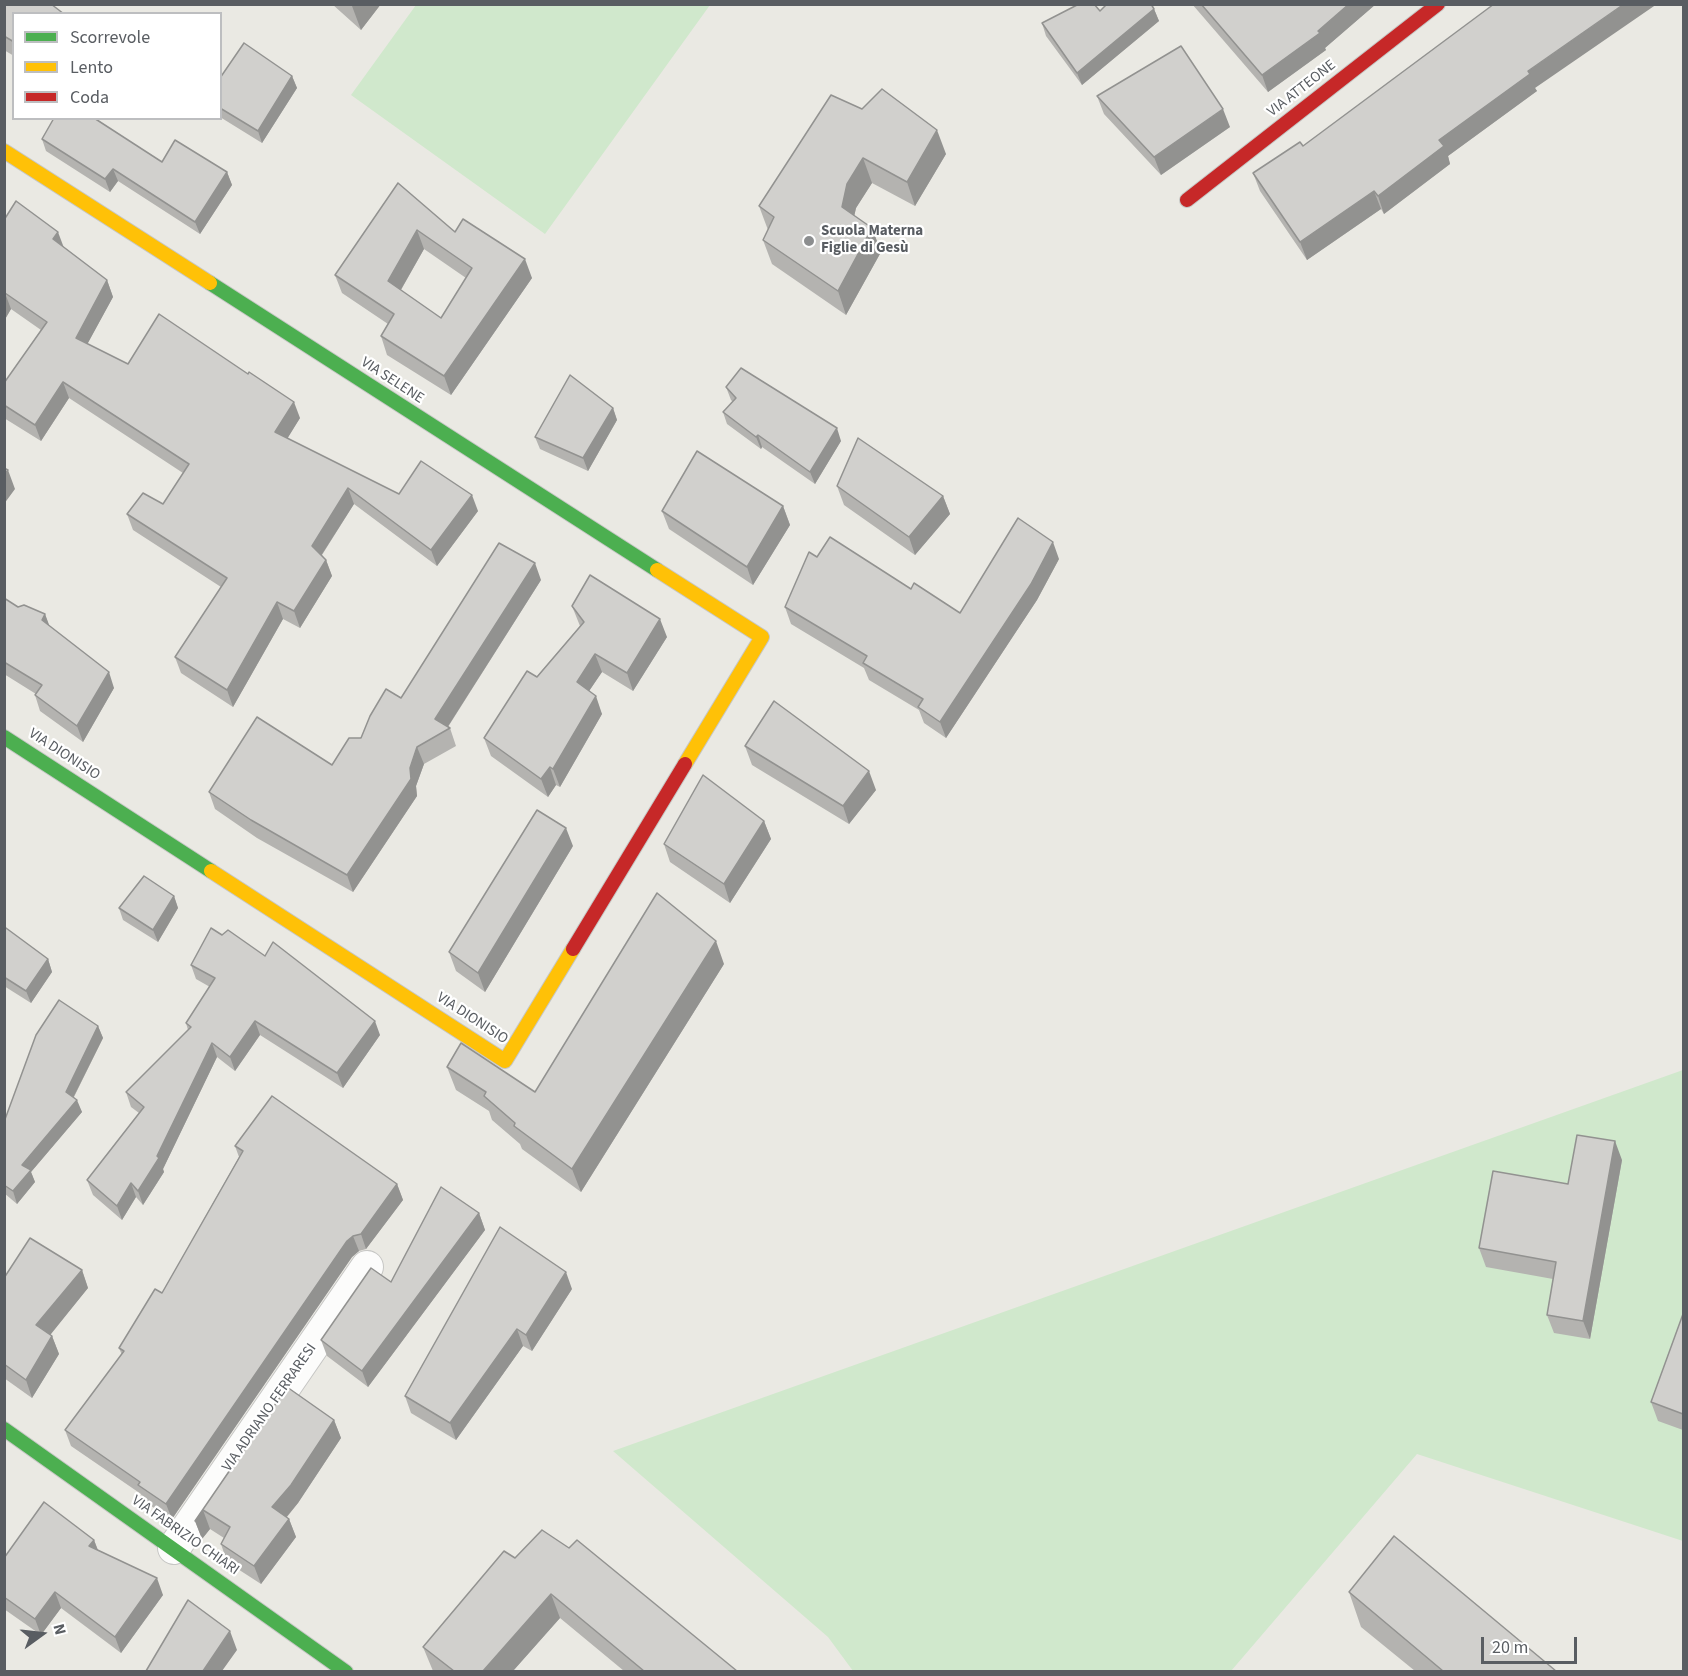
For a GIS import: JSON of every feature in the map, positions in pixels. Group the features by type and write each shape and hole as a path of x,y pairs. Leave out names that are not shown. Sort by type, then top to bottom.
{"street":[{"name":"VIA ATTEONE","path":"1187,200 1438,4"},
{"name":"VIA SELENE","path":"4,151 762,638"},
{"name":"VIA DIONISIO","path":"4,737 505,1060 762,638"},
{"name":"VIA ADRIANO FERRARESI","path":"174,1548 367,1267"},
{"name":"VIA FABRIZIO CHIARI","path":"4,1429 346,1671"}],"green space":[{"path":"416,5 710,5 545,234 351,95"},
{"path":"1683,1070 1683,1541 1417,1454 1231,1671 853,1671 828,1637 613,1451"}],"building":[{"path":"4,4 51,4 61,12 12,12 12,41 4,36"},
{"path":"1079,4 1094,4 1100,11 1107,4 1151,4 1154,9 1077,73 1042,23"},
{"path":"1201,4 1349,4 1318,31 1320,33 1262,75"},
{"path":"1494,4 1624,4 1528,71 1530,74 1439,140 1444,146 1378,196 1374,191 1300,242 1253,173 1300,142 1303,146"},
{"path":"244,43 292,76 258,131 222,109 222,75"},
{"path":"1181,46 1223,109 1154,157 1097,96"},
{"path":"882,89 937,130 907,182 863,158 847,184 842,207 872,228 838,291 763,240 774,217 759,206 831,95 862,109"},
{"path":"53,120 97,120 162,162 175,140 227,172 195,222 113,169 105,179 42,139"},
{"path":"398,183 455,232 463,219 525,259 444,376 381,336 394,314 335,275","holes":["417,230 472,268 441,318 388,281"]},
{"path":"16,201 58,232 53,239 107,280 76,338 128,364 159,314 294,402 275,432 399,494 421,461 472,495 431,550 348,488 312,546 326,560 294,611 277,602 227,690 175,657 227,578 127,514 143,493 163,504 189,464 63,382 35,425 4,405 4,383 47,322 4,294 4,220"},
{"path":"741,368 837,428 810,472 758,435 756,437 723,412 736,398 726,387"},
{"path":"570,375 613,408 583,458 535,437"},
{"path":"858,438 943,496 909,537 837,486"},
{"path":"697,451 783,506 747,567 662,511"},
{"path":"1018,518 1053,542 1031,584 940,722 918,707 923,699 863,663 867,656 785,607 809,552 817,557 830,537 911,589 914,583 960,613"},
{"path":"499,543 535,563 435,719 450,728 417,747 410,768 411,779 347,875 251,820 209,792 257,717 332,765 349,738 361,738 370,716 386,689 401,698"},
{"path":"590,575 660,619 627,673 595,654 577,682 596,696 553,769 550,767 541,779 484,738 527,671 537,677 584,622 572,606"},
{"path":"4,598 18,607 24,605 45,614 42,620 109,672 77,726 35,695 42,685 4,662"},
{"path":"774,701 869,771 843,806 745,746"},
{"path":"703,775 764,821 724,884 664,844"},
{"path":"537,810 566,828 478,973 449,952"},
{"path":"144,876 174,896 153,930 119,908"},
{"path":"657,893 716,941 572,1169 514,1126 515,1123 484,1096 486,1092 447,1067 461,1043 535,1092"},
{"path":"6,928 48,959 26,991 4,977 4,931"},
{"path":"211,928 222,935 228,930 265,956 273,942 375,1021 337,1073 255,1021 230,1057 212,1043 157,1156 159,1158 138,1191 131,1183 117,1206 87,1180 144,1107 126,1092 191,1027 186,1023 215,978 191,965"},
{"path":"59,1000 98,1026 66,1092 77,1100 22,1165 31,1170 13,1191 4,1185 4,1122 36,1035"},
{"path":"272,1096 397,1184 361,1234 347,1241 166,1504 138,1485 140,1482 65,1430 124,1351 119,1348 155,1289 162,1293 243,1151 235,1146"},
{"path":"1577,1135 1615,1141 1583,1321 1547,1315 1556,1262 1479,1248 1493,1171 1568,1184"},
{"path":"441,1187 479,1213 362,1371 321,1340 371,1268 391,1282"},
{"path":"500,1227 566,1272 526,1335 517,1329 450,1423 405,1396"},
{"path":"30,1238 82,1270 36,1325 52,1336 26,1380 4,1364 4,1278"},
{"path":"1683,1314 1683,1414 1651,1402"},
{"path":"287,1387 334,1420 291,1485 272,1507 289,1519 254,1566 221,1544 230,1527 203,1510 195,1521"},
{"path":"44,1502 94,1540 89,1546 157,1578 115,1637 55,1592 35,1619 4,1597 4,1558"},
{"path":"542,1530 569,1548 577,1540 737,1671 644,1671 551,1594 483,1671 454,1671 423,1647 504,1551 515,1558"},
{"path":"1394,1536 1556,1671 1443,1671 1349,1592"},
{"path":"188,1600 230,1631 203,1671 146,1671"}],"traffic: fast":[{"path":"210,283 657,570"},
{"path":"4,737 211,871"},
{"path":"4,1429 346,1672"}],"traffic: slow":[{"path":"4,151 210,283"},
{"path":"657,570 762,637 685,764"},
{"path":"211,871 505,1061 573,949"}],"traffic: jam":[{"path":"1187,200 1438,4"},
{"path":"573,949 685,764"}],"place":[{"name":"Scuola Materna Figlie di Gesù","path":"809,241"}]}
